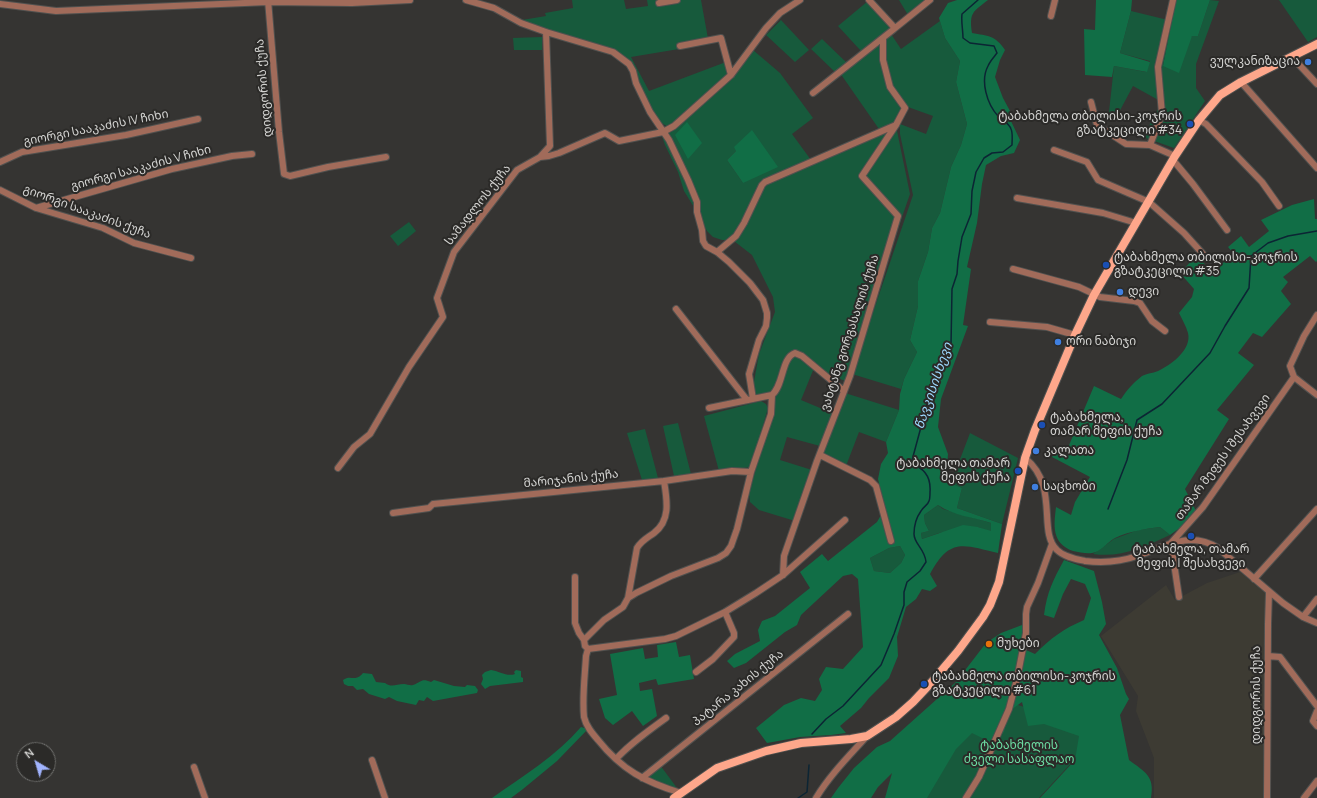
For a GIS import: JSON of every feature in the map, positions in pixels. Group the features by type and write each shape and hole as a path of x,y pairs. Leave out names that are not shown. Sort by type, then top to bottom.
{"main road":[{"path":"674,798 717,768 766,751 801,743 851,739 867,736 896,717 930,684 958,651 990,605 999,582 1025,458 1075,335 1094,294 1174,158 1199,120 1220,96 1241,82 1317,44"}],"street":[{"path":"0,4 56,11 268,1 352,3 410,0"},
{"path":"466,0 494,8 521,23 546,32 613,52 629,64 633,71 636,83 650,112 669,140 679,160 697,202 697,212 702,230 703,241 706,246 718,252 750,283 763,300 767,313 766,326 759,340 749,374 750,399"},
{"path":"659,2 676,0"},
{"path":"663,132 674,126 731,75 766,28 780,13 800,0"},
{"path":"869,0 893,26 894,29"},
{"path":"813,92 930,0"},
{"path":"1051,16 1055,0"},
{"path":"1150,145 1162,114 1158,67 1173,0"},
{"name":"დიდგორის ქუჩა","path":"268,1 284,174 290,176 386,156"},
{"path":"540,157 550,146 546,32"},
{"path":"680,46 721,38 731,75"},
{"path":"718,252 736,236 744,224 762,185 765,182 896,125 905,107 890,87 882,60 883,38"},
{"path":"1292,57 1317,84"},
{"path":"1241,82 1317,168"},
{"path":"1091,102 1096,125 1126,144 1150,145 1174,158 1227,230"},
{"name":"გიორგი სააკაძის IV ჩიხი","path":"0,162 22,152 126,135 198,119"},
{"path":"1199,120 1206,124 1262,182 1279,206"},
{"name":"ვახტანგ გორგასალის ქუჩა","path":"783,575 784,556 855,361 898,216 862,176 896,125"},
{"name":"სამადლოს ქუჩა","path":"338,468 354,446 370,434 409,368 443,317 437,298 454,252 517,170 540,157 552,155 605,133 620,141 663,132"},
{"path":"1054,150 1087,162 1098,180 1148,202 1184,234 1203,254"},
{"name":"გიორგი სააკაძის V ჩიხი","path":"36,208 172,169 232,156 252,154"},
{"name":"გიორგი სააკაძის ქუჩა","path":"0,190 36,208 103,228 134,243 192,258"},
{"path":"1017,198 1102,214 1136,223"},
{"path":"1013,269 1079,287 1100,297 1140,303 1152,321 1165,331"},
{"path":"676,310 750,399"},
{"path":"1317,315 1304,336 1290,366 1294,377 1317,395"},
{"path":"990,322 1047,327 1075,335"},
{"path":"709,408 772,395 777,390 789,357 795,353 802,356 844,391"},
{"name":"თამარ მეფეს I შესახვევი","path":"1171,543 1203,507 1294,377"},
{"path":"628,598 650,586 718,558 726,553 737,529 751,472 771,414 772,395"},
{"path":"820,455 870,480 876,486 891,542"},
{"path":"1025,458 1034,465 1043,484 1046,498 1048,529 1052,544 1065,556 1078,560 1112,562 1136,556 1171,543 1201,540 1210,544 1303,617 1317,623"},
{"name":"მარიჯანის ქუჩა","path":"394,513 429,508 432,504 664,481 732,472 751,472"},
{"path":"584,640 604,620 623,607 628,598 639,543 655,532 664,523 666,516 664,481"},
{"path":"1254,579 1317,509"},
{"path":"588,649 665,639 676,636 725,612 783,575 845,520"},
{"path":"1171,543 1179,596"},
{"path":"966,798 979,777 1009,709 1017,679 1026,633 1027,607 1038,583 1052,544"},
{"path":"575,577 575,623 584,640 585,646 588,649"},
{"name":"დიდგორის ქუჩა","path":"1267,798 1270,592"},
{"path":"1303,617 1317,599"},
{"path":"696,672 713,659 734,637 734,633 725,612"},
{"name":"პატარა კახის ქუჩა","path":"642,778 848,614"},
{"path":"588,649 586,656 584,696 584,716 586,725 608,753 642,778 656,785 681,793"},
{"path":"1268,656 1280,657 1317,706"},
{"path":"1317,711 1313,721 1317,726"},
{"path":"616,759 631,744 666,718"},
{"path":"816,798 822,788 843,762 867,736"},
{"path":"372,760 385,798"},
{"path":"194,767 205,798"},
{"path":"1304,798 1317,781"}],"shaded area":[{"path":"1240,572 1268,595 1265,798 1154,798 1154,758 1136,711 1138,696 1101,636 1166,585 1175,600 1207,583"}],"green space":[{"path":"572,0 624,0 626,9 648,6 647,0 701,0 709,44 631,57 649,91 726,62 730,74 668,127 657,120 638,83 634,70 616,51 550,32 522,20 546,16 545,13 573,8"},
{"path":"899,0 927,0 908,15"},
{"path":"957,0 988,0 973,13 971,21 972,33 991,37 998,41 1005,50 1000,60 995,77 1010,111 1010,119 1020,140 1014,153 1001,156 986,165 977,223 967,267 971,269 963,325 968,326 941,399 938,427 948,454 946,481 962,488 957,508 1002,524 998,553 966,546 958,547 951,549 944,554 937,562 930,574 937,586 930,591 922,589 916,599 906,607 897,637 898,656 889,678 861,708 840,726 846,733 800,737 767,743 756,728 784,705 801,698 815,701 822,690 819,679 826,667 843,669 863,647 858,579 852,574 843,576 801,615 797,625 785,632 746,663 734,668 727,661 735,654 760,641 758,630 762,621 775,616 810,588 800,572 822,554 828,561 877,522 885,508 878,479 881,464 888,453 886,442 899,410 900,394 904,379 917,352 910,340 918,306 918,281 928,252 932,228 940,213 951,167 961,145 967,124 956,82 960,61 945,38 939,18 948,3","holes":["938,505 950,512 991,523 991,531 963,525 922,539 921,533 929,531 925,523 924,515","900,546 905,555 901,563 890,573 874,571 870,558 889,548"]},
{"path":"1096,0 1132,0 1131,11 1120,53 1150,62 1147,72 1114,66 1112,77 1085,75 1084,29 1095,30"},
{"path":"1176,0 1210,0 1198,36 1192,36 1179,73 1163,66"},
{"path":"1210,0 1219,1 1196,64 1196,88 1205,101 1174,148 1143,137 1162,102 1133,86 1117,116 1109,112 1114,66 1146,72 1150,61 1120,53 1131,11 1172,21 1163,66 1192,36 1198,36"},
{"path":"1279,0 1317,0 1317,37 1308,42"},
{"path":"868,1 892,29 861,51 838,26"},
{"path":"781,20 809,50 795,62 766,35"},
{"path":"940,21 945,38 960,61 956,82 967,124 961,145 951,167 940,213 932,228 928,252 918,281 918,306 910,340 917,352 904,379 901,389 852,374 913,195 900,134 900,124 926,134 933,116 908,107 892,86 884,60 884,39 891,34 901,49"},
{"path":"542,37 542,50 514,50 513,38"},
{"path":"822,39 847,63 835,72 811,49"},
{"path":"881,41 889,87 903,108 895,124 879,129 840,73"},
{"path":"753,50 780,73 813,118 792,134 811,160 764,181 735,235 728,240 722,240 713,237 707,231 684,191 678,172 662,136 675,129 731,80","holes":["736,151 743,183 727,160"]},
{"path":"687,122 702,143 688,159 675,135"},
{"path":"896,126 910,194 845,381 814,368 801,400 832,413 820,446 787,437 780,460 812,470 795,521 759,510 750,502 749,493 772,412 771,403 765,397 751,398 759,354 775,312 773,297 752,255 734,241 766,183"},
{"path":"752,130 778,167 743,183 727,160 736,151 734,147"},
{"path":"1314,199 1315,219 1317,219 1317,261 1316,262 1310,256 1283,277 1288,282 1281,291 1291,304 1262,337 1253,333 1238,353 1254,365 1217,410 1229,419 1185,489 1196,511 1181,527 1170,535 1160,527 1138,531 1115,538 1098,551 1092,553 1073,551 1066,548 1057,538 1055,527 1056,507 1071,515 1075,502 1090,477 1052,457 1058,446 1067,450 1094,386 1121,399 1130,387 1142,376 1165,367 1175,360 1184,350 1187,345 1188,333 1179,313 1192,297 1194,289 1180,273 1196,256 1212,271 1234,254 1228,247 1241,236 1249,247 1269,231 1261,220 1292,205"},
{"path":"409,222 416,231 398,246 390,236"},
{"path":"845,393 899,410 886,442 859,432 846,466 822,454"},
{"path":"761,401 766,404 768,408 751,467 719,471 704,416"},
{"path":"678,423 691,474 674,476 663,426"},
{"path":"645,429 658,478 642,480 627,433"},
{"path":"970,433 1018,458 1002,524 957,508 962,488 951,483"},
{"path":"938,505 943,509 991,523 991,532 978,527 939,533 922,539 921,533 929,531 925,523 924,515"},
{"path":"1160,527 1170,535 1123,553 1103,555 1093,554 1114,539 1138,530"},
{"path":"900,546 905,555 901,563 890,573 874,571 870,558 889,548"},
{"path":"1064,560 1094,571 1106,624 1099,635 1117,668 1129,699 1120,715 1129,760 1148,775 1152,784 1151,798 1040,798 1075,760 1079,736 1044,724 1028,726 1022,702 1008,712 1004,732 992,743 972,733 956,749 927,798 885,798 892,773 878,787 871,798 831,798 854,768 877,747 890,741 956,682 986,643 1001,633 1022,625 1029,632 1026,650 1035,654 1058,634 1084,620 1091,598 1085,584 1071,579 1063,594 1054,618 1044,615 1051,586"},
{"path":"676,642 679,657 690,655 694,679 658,685 656,679 639,683 640,691 652,689 657,716 643,726 632,711 613,725 605,718 599,699 617,695 610,654 643,648 645,659 658,657 657,645"},
{"path":"491,670 509,675 515,674 514,672 516,670 521,671 523,682 490,686 485,689 481,684 483,679 482,675"},
{"path":"363,673 372,674 376,682 390,685 412,685 423,680 431,682 434,680 454,686 475,686 478,690 477,693 433,701 427,697 424,701 419,700 416,705 397,701 389,697 385,699 369,694 363,689 357,690 353,686 344,684 343,680 346,678 355,678"},
{"name":"ტაბახმელის ძველი სასაფლაო","path":"1009,702 1076,724 1086,747 1039,798 913,798 946,747"},
{"path":"581,727 588,729 557,761 523,789 511,798 492,798 550,756"},
{"path":"660,765 677,788 675,790 645,778"}],"waterway":[{"name":"წავკისისხევი","path":"812,734 826,719 843,706 881,665 904,605 904,592 907,582 920,571 926,562 924,554 914,538 914,531 918,516 928,504 930,487 926,474 920,468 911,464 921,427 921,419 951,345 952,289 957,274 962,237 971,214 972,191 976,172 984,158 992,153 1003,152 1012,145 1012,132 1010,127 994,111 986,92 986,72 990,62 997,53 994,46 970,43 963,38 962,14 978,0"},
{"path":"1108,509 1127,460 1137,420 1162,404 1210,353 1249,288 1251,256 1268,243 1288,236 1317,231"},
{"name":"წავკისისხევი","path":"798,798 807,792 809,765"}],"place":[{"name":"ვულკანიზაცია","path":"1308,62"},
{"name":"ტაბახმელა თბილისი-კოჯრის გზატკეცილი #34","path":"1190,124"},
{"name":"ტაბახმელა თბილისი-კოჯრის გზატკეცილი #35","path":"1106,265"},
{"name":"დევი","path":"1120,292"},
{"name":"ორი ნაბიჯი","path":"1058,342"},
{"name":"ტაბახმელა, თამარ მეფის ქუჩა","path":"1042,425"},
{"name":"კალათა","path":"1036,451"},
{"name":"ტაბახმელა თამარ მეფის ქუჩა","path":"1018,471"},
{"name":"საცხობი","path":"1035,487"},
{"name":"ტაბახმელა, თამარ მეფის I შესახვევი","path":"1191,536"},
{"name":"მუხები","path":"989,644"},
{"name":"ტაბახმელა თბილისი-კოჯრის გზატკეცილი #61","path":"924,684"}]}
